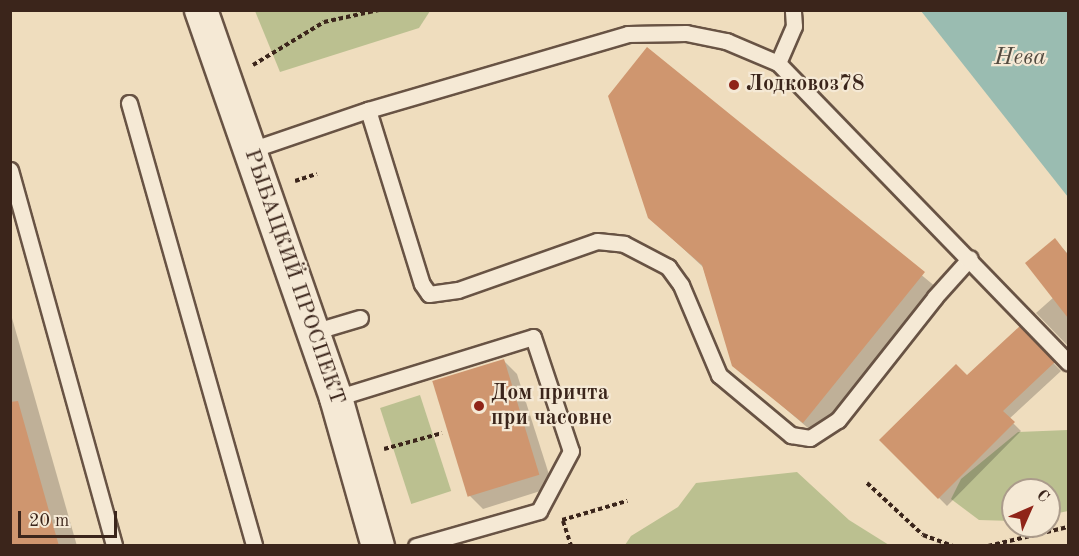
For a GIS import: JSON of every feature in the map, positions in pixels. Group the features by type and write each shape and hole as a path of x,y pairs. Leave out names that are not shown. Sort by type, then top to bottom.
{"street":[{"name":"РЫБАЦКИЙ ПРОСПЕКТ","path":"201,10 336,398 378,546"}],"lane":[{"path":"778,63 794,26 793,10"},
{"path":"250,150 368,110 635,33 686,33 726,41 778,63 970,258 1068,362"},
{"path":"129,103 254,546"},
{"path":"368,110 422,284 429,294 458,290 597,241 624,244 668,267 681,285 719,375 791,435 810,438 838,420 935,297 970,258"},
{"path":"10,170 114,546"},
{"path":"313,333 360,318"},
{"path":"336,398 533,337 571,451 539,511 416,546"}],"path":[{"path":"253,65 324,22 379,10"},
{"path":"295,181 317,174"},
{"path":"384,450 442,433"},
{"path":"867,483 923,535 954,546"},
{"path":"562,520 627,501"},
{"path":"988,546 1068,527"}],"green space":[{"path":"255,11 430,11 419,28 280,72"},
{"path":"420,395 451,491 411,504 380,408"},
{"path":"1068,430 1068,511 1061,512 1061,478 1001,478 1001,521 979,520 951,499 961,479 1018,432"},
{"path":"797,472 849,520 889,545 625,545 631,536 678,507 696,483"}],"water":[{"name":"Нева","path":"921,11 1068,11 1068,197"}],"building":[{"path":"647,47 925,272 803,423 732,366 702,265 648,218 608,96"},
{"path":"1055,238 1068,255 1068,318 1025,263"},
{"path":"1020,326 1055,362 1003,411 1015,422 938,499 879,440 956,364 967,375"},
{"name":"Дом причта при часовне","path":"504,359 539,475 468,497 432,381"},
{"path":"18,401 59,546 10,546 10,402"}],"place":[{"name":"Лодковоз78","path":"734,85"},
{"name":"Дом причта при часовне","path":"479,406"}]}
